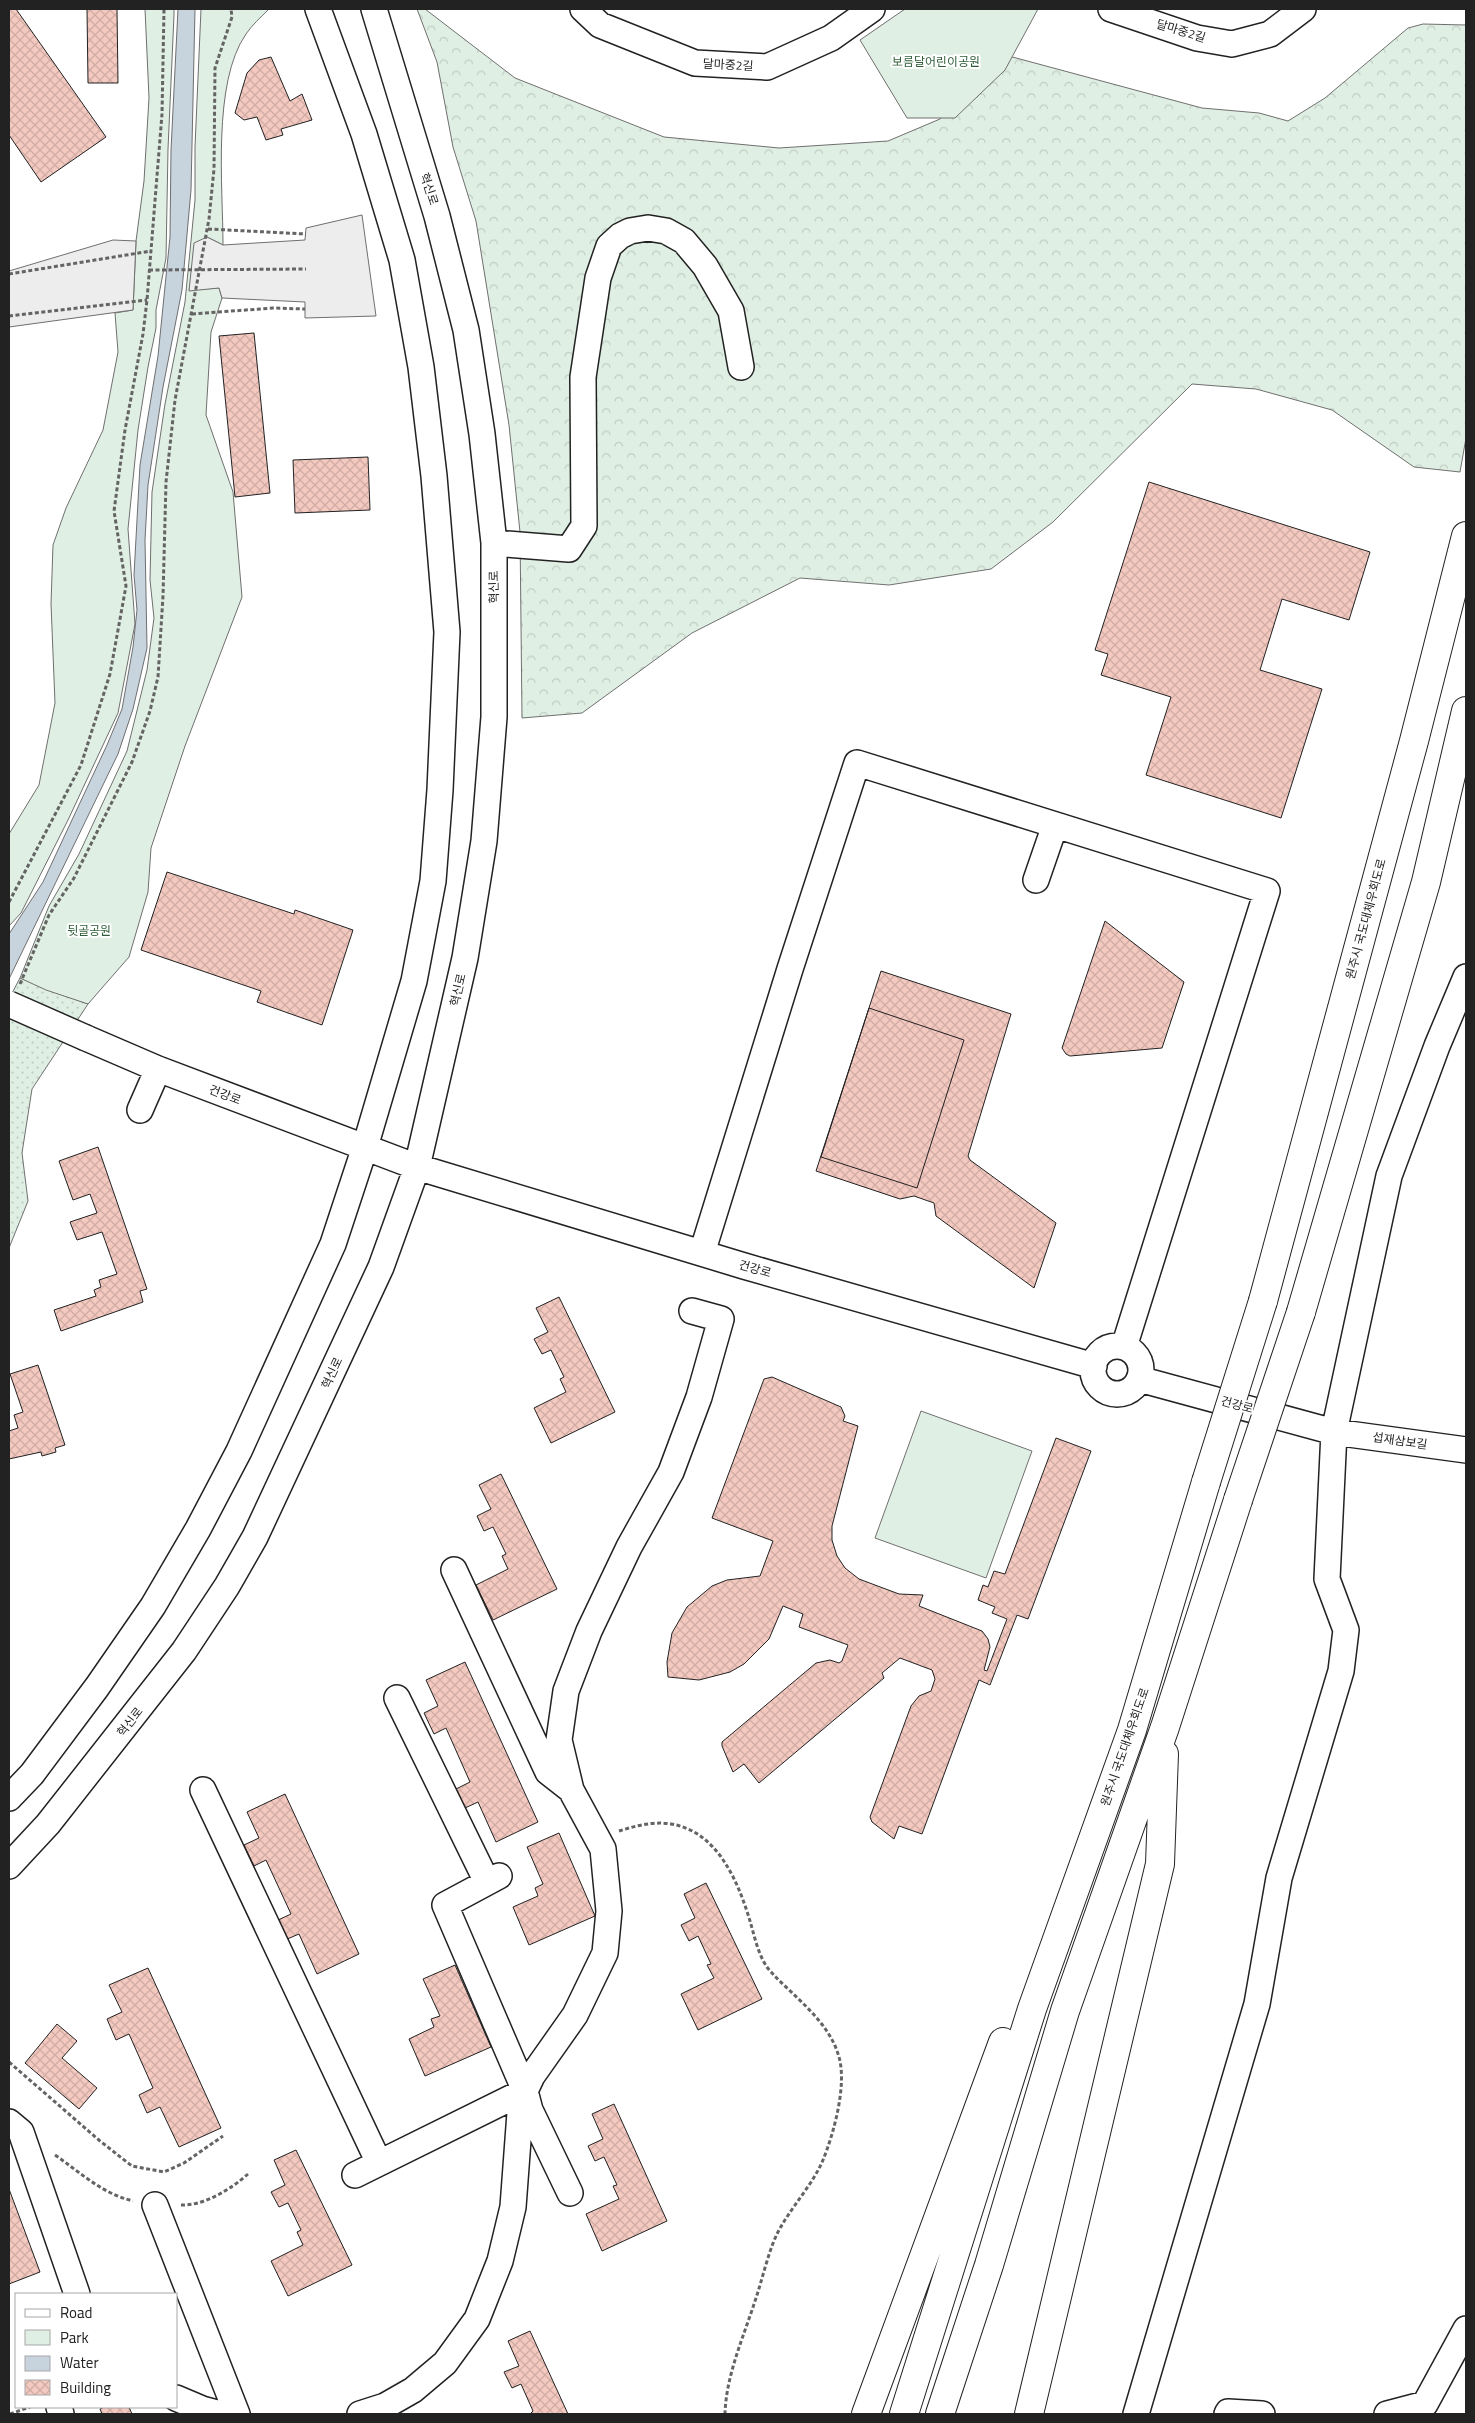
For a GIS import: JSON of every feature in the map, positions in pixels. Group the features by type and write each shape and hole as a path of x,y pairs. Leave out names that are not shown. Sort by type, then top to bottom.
{"highway":[{"name":"원주시 국도대체우회도로","path":"904,2414 1032,2009 1132,1730 1206,1482 1263,1301 1412,750 1466,536"},
{"path":"940,2414 988,2265 1065,2010 1165,1727 1301,1312 1426,882 1466,711"},
{"path":"1029,2414 1160,1864 1165,1727"},
{"path":"866,2414 1092,1799 1132,1730"}],"street":[{"path":"9,1798 32,1774 97,1687 152,1606 198,1530 239,1451 333,1244 366,1148 414,981 433,881 440,790 447,632 434,476 422,377 402,260 364,134 318,9"},
{"name":"혁신로","path":"9,1866 48,1824 184,1651 227,1586 255,1537 381,1267 417,1167 465,958 484,841 494,717 494,543 482,434 466,330 438,216 374,9"},
{"name":"달마중2길","path":"583,9 600,24 695,63 767,67 831,38 872,9"},
{"name":"달마중2길","path":"1111,9 1197,38 1232,44 1270,34 1304,9"},
{"path":"494,543 569,549 584,526 583,377 598,278 609,246 620,236 648,228 666,231 684,241 704,266 731,311 741,367"},
{"path":"702,1253 790,969 857,762 1267,891 1124,1347"},
{"path":"1036,880 1055,825"},
{"path":"1136,2414 1257,2004 1279,1878 1341,1671 1346,1630 1327,1579 1334,1432 1390,1176 1437,1046 1466,977"},
{"name":"건강로","path":"14,995 86,1038 158,1069 417,1167 702,1253 1094,1366"},
{"path":"140,1110 158,1069"},
{"path":"360,2414 385,2406 413,2390 445,2363 477,2319 500,2261 513,2207 520,2113 525,2091 532,2076 576,2015 605,1953 610,1911 603,1849 571,1790 560,1740 566,1691 589,1631 621,1564 671,1472 699,1397 721,1319 692,1311"},
{"path":"1124,1347 1136,1356 1140,1363 1139,1379 1135,1386 1122,1393 1107,1392 1096,1381 1094,1366 1096,1358 1108,1348 1124,1347"},
{"name":"건강로","path":"1139,1379 1334,1432"},
{"name":"섭재삼보길","path":"1334,1432 1466,1450"},
{"path":"454,1570 548,1772 571,1790"},
{"path":"397,1698 493,1879 445,1905 525,2091 530,2110 570,2193"},
{"path":"203,1790 378,2163"},
{"path":"355,2175 525,2091"},
{"path":"15,2127 77,2293"},
{"path":"155,2205 237,2414"},
{"path":"1387,2414 1425,2404 1466,2329"},
{"path":"178,2399 202,2409 221,2414"},
{"path":"1227,2414 1228,2412 1262,2414"}],"path":[{"path":"9,902 81,765 110,674 126,586 114,511 125,430 143,334 162,114 164,9"},
{"path":"14,995 49,915 74,878 132,762 150,711 158,677 167,473 175,400 208,229 214,169 215,68 232,17 231,9"},
{"path":"208,229 306,234"},
{"path":"9,274 151,251"},
{"path":"149,270 306,269"},
{"path":"9,316 146,300"},
{"path":"192,314 273,308 305,308"},
{"path":"597,1838 643,1824 671,1824 696,1832 718,1852 744,1900 758,1951 770,1972 812,2012 832,2038 840,2058 842,2094 823,2160 777,2234 725,2398 725,2414"},
{"path":"9,2062 100,2142 132,2166 164,2172 184,2163 223,2136"},
{"path":"15,2127 97,2187 117,2197 145,2205 191,2206 234,2187 248,2174"},
{"path":"10,2414 27,2408"}],"green space":[{"path":"145,9 174,9 174,15 168,149 166,258 156,310 156,328 138,430 128,529 135,624 118,713 68,820 21,913 9,926 9,834 39,785 55,703 51,604 53,545 66,508 103,430 118,352 115,313 133,310 136,241 144,181 149,98"},
{"name":"뒷골공원","path":"201,9 269,9 246,34 235,55 228,79 224,107 221,166 223,245 207,237 189,290 219,288 222,298 211,332 206,415 233,492 242,597 185,746 151,848 148,892 129,957 88,1004 46,990 20,978 49,906 79,854 127,751 147,670 154,618 150,580 152,492 165,404 185,302 195,200 195,147"},
{"path":"417,9 425,9 515,78 664,137 779,148 888,141 940,119 1005,55 1202,108 1259,113 1288,121 1325,98 1408,28 1423,24 1466,25 1466,438 1460,472 1414,467 1332,410 1256,389 1192,384 1053,522 991,569 889,585 800,578 692,633 582,713 522,718 520,532 509,425 476,221 453,147 437,62"},
{"name":"보름달어린이공원","path":"905,9 1038,9 1005,70 955,118 907,118 860,40"},
{"path":"20,978 88,1004 32,1089 22,1153 28,1201 9,1248 9,999"},
{"path":"921,1411 1032,1451 986,1578 875,1538"}],"shaded area":[{"path":"362,215 376,316 305,318 305,302 222,298 219,288 189,291 194,243 207,237 223,245 305,240 306,228"},
{"path":"113,240 136,241 133,310 9,327 9,271"}],"water":[{"path":"178,9 195,9 191,190 182,290 163,387 148,485 145,540 147,648 133,709 118,754 9,979 9,934 43,882 107,745 122,709 133,647 137,610 134,575 140,465 158,356 170,237 171,150"}],"building":[{"path":"9,9 16,9 106,137 41,182 9,135"},
{"path":"87,9 117,9 118,83 88,83"},
{"path":"271,57 290,101 302,94 312,120 281,129 283,135 266,140 257,117 244,120 235,113 247,73 259,60"},
{"path":"254,333 270,493 235,497 219,336"},
{"path":"368,457 370,510 295,513 293,460"},
{"path":"1149,482 1370,552 1349,620 1282,599 1260,670 1322,689 1281,818 1146,775 1171,697 1101,675 1108,654 1095,650"},
{"path":"167,872 294,914 295,910 353,930 322,1025 257,1002 261,991 141,950"},
{"path":"1105,921 1184,982 1162,1048 1070,1056 1062,1048"},
{"path":"881,971 1011,1014 968,1156 970,1160 1056,1223 1034,1288 936,1216 934,1203 914,1196 900,1199 816,1171"},
{"path":"869,1008 964,1040 917,1188 821,1157"},
{"path":"98,1147 147,1289 140,1291 143,1302 61,1331 54,1310 96,1296 94,1290 101,1287 99,1280 117,1274 102,1232 77,1240 70,1222 97,1213 90,1194 73,1200 59,1161"},
{"path":"559,1297 615,1412 551,1443 534,1408 566,1392 560,1379 564,1377 551,1350 542,1354 534,1339 548,1332 536,1308"},
{"path":"38,1365 65,1445 55,1448 56,1452 42,1456 41,1452 9,1459 9,1431 18,1428 14,1415 23,1412 10,1374"},
{"path":"772,1377 841,1407 845,1416 843,1421 858,1426 832,1526 832,1540 837,1556 845,1568 859,1579 899,1594 923,1595 919,1606 982,1631 988,1639 990,1647 984,1670 987,1671 1007,1619 992,1613 995,1607 978,1600 983,1585 988,1587 994,1571 1005,1574 1056,1438 1091,1451 1028,1619 1017,1615 990,1685 979,1680 922,1834 899,1826 894,1839 872,1822 870,1817 911,1706 919,1696 931,1691 935,1679 932,1670 900,1658 882,1673 884,1678 759,1783 744,1764 733,1772 722,1742 816,1663 830,1660 839,1663 842,1661 848,1645 799,1627 803,1614 783,1606 769,1639 744,1664 730,1672 699,1680 668,1677 667,1662 672,1633 687,1607 712,1586 727,1580 760,1576 773,1541 712,1518 764,1379"},
{"path":"501,1474 557,1589 493,1620 476,1585 508,1569 502,1556 506,1554 493,1527 484,1531 477,1516 491,1509 479,1485"},
{"path":"465,1662 538,1822 496,1842 478,1802 465,1808 456,1789 470,1782 446,1728 434,1734 424,1713 438,1706 426,1680"},
{"path":"285,1794 359,1954 317,1974 299,1934 285,1940 276,1921 291,1914 266,1860 254,1866 244,1845 259,1838 247,1812"},
{"path":"559,1833 595,1916 529,1945 513,1907 538,1896 535,1888 543,1884 527,1847"},
{"path":"706,1883 762,1999 698,2030 681,1994 714,1978 707,1965 711,1964 698,1936 689,1941 681,1925 695,1918 684,1894"},
{"path":"455,1965 491,2047 425,2076 409,2039 434,2027 431,2019 440,2016 423,1979"},
{"path":"148,1968 221,2128 179,2147 160,2107 147,2113 139,2095 153,2088 129,2034 116,2040 107,2019 122,2012 109,1985"},
{"path":"57,2024 77,2041 62,2058 97,2088 79,2109 25,2063"},
{"path":"614,2104 667,2221 602,2251 586,2214 619,2199 613,2186 617,2185 604,2157 595,2161 588,2146 603,2139 592,2114"},
{"path":"296,2150 352,2265 288,2296 271,2261 303,2245 297,2232 301,2230 288,2203 279,2207 271,2192 285,2185 274,2160"},
{"path":"9,2189 40,2272 9,2284"},
{"path":"530,2331 568,2414 530,2414 533,2411 521,2384 512,2388 504,2372 519,2366 508,2341"},
{"path":"129,2408 132,2414 102,2414 100,2409"}]}
